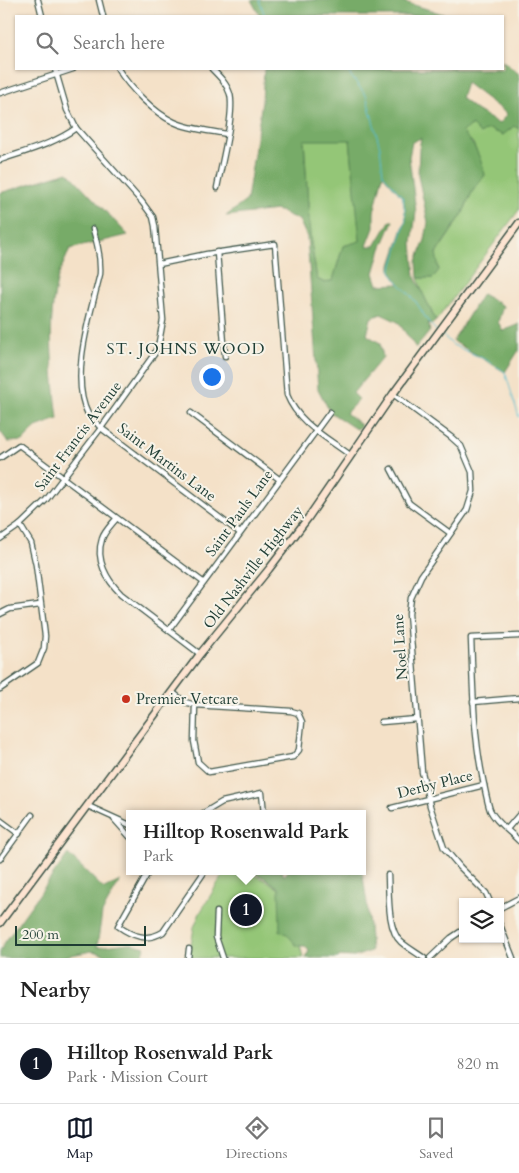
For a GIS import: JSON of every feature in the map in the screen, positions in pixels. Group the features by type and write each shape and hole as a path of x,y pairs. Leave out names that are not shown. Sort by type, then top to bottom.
{"main road":[{"name":"Old Nashville Highway","path":"0,923 200,654 290,541 441,327 519,223"}],"street":[{"path":"38,0 42,15"},
{"path":"99,0 103,15"},
{"path":"119,70 135,91 163,116 175,123 227,134"},
{"path":"213,70 222,80 230,94 230,113 217,188"},
{"path":"0,93 56,71"},
{"name":"Saint Francis Avenue","path":"0,539 20,525 46,500 64,478 155,353 163,320 155,226 148,209 76,128 67,110 56,71"},
{"path":"0,160 45,144 76,128"},
{"name":"Saint Martins Lane","path":"93,229 99,247 100,274 82,354 82,394 85,407 92,419 101,428 240,533"},
{"path":"158,264 217,252 275,244 287,395 292,407 301,419 350,455"},
{"path":"217,252 225,356"},
{"name":"Noel Lane","path":"393,394 461,446 468,458 472,472 473,491 467,510 421,576 410,603 410,636 422,772 429,799 444,848 486,893 488,898"},
{"name":"Saint Pauls Lane","path":"169,630 330,412"},
{"path":"191,413 279,479"},
{"path":"0,458 19,445 203,582"},
{"path":"391,468 409,503 450,533"},
{"path":"116,518 102,537 101,542 102,561 105,574 110,583 121,594 200,654"},
{"path":"0,689 38,663 42,656 45,636 34,550 28,536 20,525"},
{"path":"0,614 10,609 40,605"},
{"path":"519,636 471,638 477,753 484,785 490,810 519,841"},
{"path":"172,692 185,702 195,705 298,713 302,722 299,750 292,756 209,772 198,762 194,741 195,705"},
{"path":"473,702 519,698"},
{"path":"381,722 418,719"},
{"name":"Derby Place","path":"392,808 484,785"},
{"path":"209,810 222,802 262,793 264,810"},
{"path":"88,806 126,823"},
{"path":"0,859 32,815"},
{"path":"507,829 519,815"},
{"path":"113,818 126,833"},
{"path":"0,820 19,834"},
{"path":"147,875 118,926 130,934 144,937 163,932 202,875"},
{"path":"388,875 394,933 400,942 424,958"},
{"path":"504,906 519,898"},
{"path":"217,912 216,937 224,958"},
{"path":"430,958 459,933"},
{"path":"504,934 513,958"},
{"path":"188,958 189,949"}],"green space":[{"path":"251,0 398,0 444,15 259,15"},
{"path":"504,62 519,74 519,129 514,126 503,135 489,129 480,134 472,125 462,132 477,152 485,175 472,192 462,215 436,253 439,270 433,278 418,278 417,261 425,240 428,222 418,176 421,138 412,142 409,157 416,212 412,243 415,277 436,321 431,325 428,322 430,331 416,348 398,322 381,314 371,318 367,335 380,343 383,357 353,393 359,399 346,413 361,425 358,429 330,412 318,389 307,237 299,220 277,210 226,216 247,200 262,101 264,70 504,70","holes":["466,83 507,114 499,124 476,110 461,98","304,140 350,140 360,241 343,246 333,280 325,283 317,279 310,237","383,175 403,198 406,219 391,265 391,271 399,284 378,285 374,273 381,249 393,221 390,221 375,246 367,246 374,228 374,212"]},
{"path":"473,125 489,129 514,126 519,129 519,210 436,321 423,294 418,278 433,278 436,254 462,215 472,192 485,175 473,143 462,132"},
{"path":"304,139 350,139 361,241 343,246 333,280 325,283 317,279 310,237"},
{"path":"68,172 128,235 70,249 58,277 52,312 54,384 58,419 36,427 23,441 8,442 0,431 0,193"},
{"path":"482,294 503,306 498,322 503,331 519,324 519,350 505,372 453,341"},
{"path":"68,854 104,889 120,881 102,913 97,947 129,943 145,947 142,958 107,958 104,954 92,951 56,958 0,958 0,951 5,942"},
{"path":"223,875 254,875 279,889 299,940 303,958 189,958 194,927"},
{"path":"258,875 363,875 371,951 354,957 305,958 309,951 305,946 297,946 287,934 280,931 279,888"}],"waterway":[{"path":"259,0 265,15"},
{"path":"345,70 366,95 380,147 383,174 403,198 406,219 391,271 437,331"},
{"path":"440,333 453,345 486,360 505,372 519,417"}],"place":[{"name":"Premier Vetcare","path":"126,699"},
{"name":"Hilltop Rosenwald Park","path":"246,910"}],"district":[{"name":"ST. JOHNS WOOD","path":"186,349"}]}
